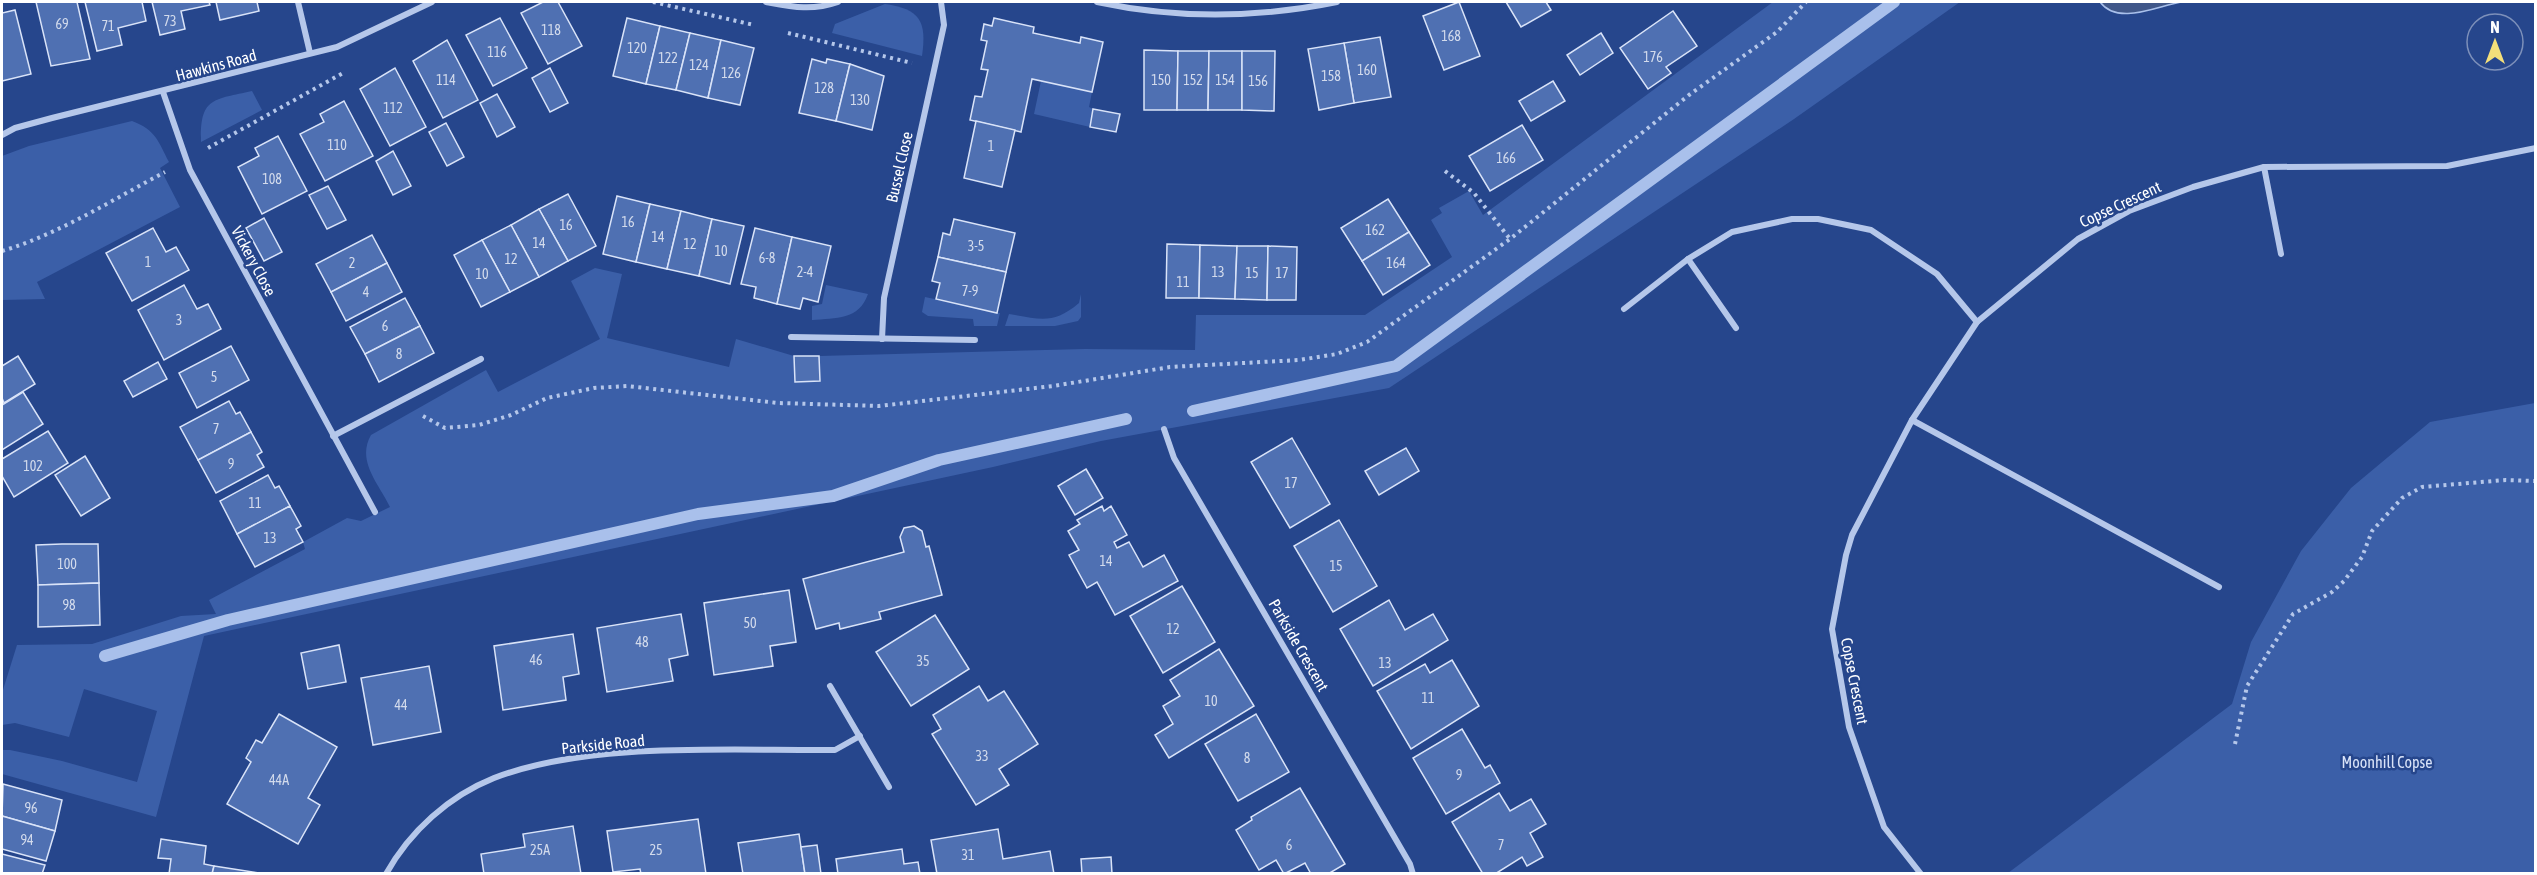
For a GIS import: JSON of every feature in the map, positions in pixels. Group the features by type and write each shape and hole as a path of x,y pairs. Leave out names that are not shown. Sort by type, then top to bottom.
{"street":[{"path":"298,2 310,53"},
{"name":"Hawkins Road","path":"2,135 15,128 52,118 337,47 432,2"},
{"path":"766,2 802,9 817,9 838,2"},
{"name":"Bussel Close","path":"882,339 884,298 945,25 941,2"},
{"path":"1097,2 1144,11 1205,14 1265,13 1337,2"},
{"name":"Vickery Close","path":"163,92 190,170 375,512"},
{"name":"Copse Crescent","path":"1921,873 1884,827 1849,727 1832,629 1852,535 1912,420 1977,322 2078,239 2129,211 2193,186 2264,167 2447,166 2535,148"},
{"path":"2264,167 2281,254"},
{"path":"1624,309 1688,259 1732,232 1760,224 1792,219 1818,219 1872,230 1937,274 1977,322"},
{"path":"1688,259 1736,328"},
{"path":"791,337 975,340"},
{"path":"333,436 481,359"},
{"path":"1912,420 2219,587"},
{"name":"Parkside Crescent","path":"1164,429 1174,458 1404,853 1413,873"},
{"path":"830,686 889,787"},
{"name":"Parkside Road","path":"386,873 414,836 448,804 495,778 529,767 635,752 835,750 860,736"}],"path":[{"path":"653,2 763,27"},
{"path":"410,396 423,417 445,428 479,425 511,415 547,398 594,388 627,386 778,404 879,406 1053,386 1170,367 1299,360 1337,354 1367,342 1510,239 1689,94 1776,32 1806,2"},
{"path":"784,32 936,68"},
{"path":"1445,171 1474,193 1510,239"},
{"path":"2235,744 2247,686 2293,614 2332,592 2344,581 2362,557 2372,531 2402,498 2422,487 2506,480 2535,481"}],"green space":[{"path":"1773,2 1960,2 1794,119 1389,388 1101,441 993,467 204,636 156,817 2,774 2,750 10,750 62,761 137,782 157,711 84,689 69,737 15,723 2,725 2,693 17,645 92,644 181,616 216,614 209,600 305,549 303,542 347,518 361,521 390,507 368,463 366,454 371,435 486,370 498,392 600,339 571,281 595,268 622,274 607,338 729,367 736,339 794,356 795,382 820,381 819,356 1085,349 1195,350 1196,315 1365,315 1452,257 1431,220 1442,213 1439,208 1469,191 1483,215"},
{"path":"885,4 906,9 918,19 922,25 923,34 922,56 832,33 835,24"},
{"path":"1041,81 1092,92 1089,107 1093,109 1090,127 1034,114"},
{"path":"252,91 262,110 201,142 201,127 206,108 218,99"},
{"path":"132,121 146,128 159,142 169,162 160,168 180,207 37,282 45,299 2,300 2,156 29,146"},
{"path":"826,285 868,294 859,309 853,313 838,318 812,320 812,306 822,304"},
{"path":"1081,294 1081,317 1078,321 1055,326 1005,326 1009,314 1046,319 1061,315 1079,303"},
{"path":"925,297 1000,313 997,326 974,326 973,319 928,316 922,312"},
{"name":"Moonhill Copse","path":"2535,403 2535,873 2008,873 2232,704 2251,642 2301,551 2351,488 2430,422"}],"shaded area":[{"path":"2100,2 2181,2 2127,14 2108,9"}],"building":[{"path":"36,2 77,2 90,59 51,66"},
{"path":"85,2 142,2 146,21 118,28 122,45 97,51"},
{"path":"152,2 209,2 210,5 181,11 185,29 160,35"},
{"path":"216,2 257,2 259,11 220,20"},
{"path":"543,2 558,2 582,46 548,64 521,13"},
{"path":"1459,2 1480,56 1444,70 1423,16"},
{"path":"1506,2 1546,2 1551,10 1521,27"},
{"path":"15,10 31,74 2,81 2,13"},
{"path":"1673,11 1697,46 1666,67 1671,73 1648,89 1620,48"},
{"path":"500,18 527,68 493,86 466,35"},
{"path":"627,18 660,26 646,84 613,76"},
{"path":"994,18 1034,27 1033,33 1080,43 1081,37 1103,42 1092,92 1032,79 1021,132 970,120 975,96 982,97 988,70 981,69 987,41 981,40 984,24 992,26"},
{"path":"660,26 690,33 676,90 646,84"},
{"path":"690,33 721,40 708,98 676,90"},
{"path":"1601,33 1613,53 1580,75 1567,55"},
{"path":"1380,37 1391,97 1354,103 1344,43"},
{"path":"447,40 478,100 443,118 413,61"},
{"path":"721,40 754,48 740,105 708,98"},
{"path":"1344,43 1354,103 1319,110 1308,49"},
{"path":"1144,50 1178,51 1177,110 1144,110"},
{"path":"1178,51 1209,51 1208,110 1177,110"},
{"path":"1209,51 1242,51 1242,110 1208,110"},
{"path":"1242,51 1275,51 1274,111 1242,110"},
{"path":"812,59 826,63 827,59 850,64 836,121 799,113"},
{"path":"850,64 884,76 872,130 836,121"},
{"path":"395,68 426,127 390,146 360,89"},
{"path":"550,68 568,103 550,112 532,78"},
{"path":"1553,81 1565,101 1531,121 1519,101"},
{"path":"497,94 515,127 497,137 480,103"},
{"path":"344,101 373,156 325,181 300,134 324,122 320,114"},
{"path":"1093,109 1120,114 1116,132 1090,127"},
{"path":"976,121 1015,130 1002,187 964,178"},
{"path":"446,123 464,157 447,166 429,132"},
{"path":"1522,125 1543,160 1490,191 1469,156"},
{"path":"278,136 307,191 262,214 238,167 259,156 255,148"},
{"path":"393,151 411,186 393,195 376,161"},
{"path":"328,186 346,220 327,229 309,195"},
{"path":"568,194 596,246 568,261 539,209"},
{"path":"617,196 650,204 636,262 603,254"},
{"path":"1388,199 1409,232 1362,261 1341,228"},
{"path":"650,204 681,211 667,269 636,262"},
{"path":"539,209 568,261 539,277 511,225"},
{"path":"681,211 712,219 699,276 667,269"},
{"path":"264,218 282,252 264,261 246,228"},
{"path":"712,219 744,226 730,284 699,276"},
{"path":"954,219 1015,233 1006,272 938,257 943,233 950,235"},
{"path":"511,225 539,277 510,292 482,240"},
{"path":"153,228 166,252 176,247 189,270 132,301 106,253"},
{"path":"755,228 792,237 777,304 754,298 756,287 741,284"},
{"path":"1409,232 1430,265 1383,295 1362,261"},
{"path":"372,235 387,263 331,292 316,264"},
{"path":"792,237 831,246 818,302 803,298 800,309 777,304"},
{"path":"482,240 510,292 481,307 454,255"},
{"path":"1167,244 1200,245 1199,298 1166,298"},
{"path":"1200,245 1237,246 1235,299 1199,298"},
{"path":"1237,246 1268,246 1267,300 1235,299"},
{"path":"1268,246 1297,247 1296,300 1267,300"},
{"path":"938,257 1006,272 997,313 936,299 940,283 932,281"},
{"path":"387,263 402,292 346,321 331,292"},
{"path":"184,285 197,309 208,304 221,329 164,360 138,310"},
{"path":"405,298 420,326 365,354 350,327"},
{"path":"420,326 434,353 379,382 365,354"},
{"path":"231,346 249,380 197,408 179,373"},
{"path":"18,356 35,384 4,403 2,366"},
{"path":"794,356 819,356 820,381 795,382"},
{"path":"158,362 167,379 133,397 124,381"},
{"path":"23,392 43,424 2,450 2,405"},
{"path":"229,401 236,414 240,412 251,432 198,460 180,427"},
{"path":"48,431 68,463 14,497 2,476 2,459"},
{"path":"251,432 262,452 257,455 264,467 216,493 198,460"},
{"path":"1292,438 1330,504 1290,528 1251,462"},
{"path":"1406,448 1419,471 1379,495 1365,471"},
{"path":"85,456 110,498 81,516 55,475"},
{"path":"1086,469 1103,498 1075,515 1058,486"},
{"path":"268,475 275,488 279,486 290,506 237,534 220,501"},
{"path":"290,506 301,526 296,529 303,542 255,567 237,534"},
{"path":"1102,506 1104,511 1111,506 1127,535 1114,542 1117,548 1129,542 1143,567 1164,555 1178,581 1115,615 1097,582 1087,588 1069,555 1079,550 1068,531 1080,524 1077,520"},
{"path":"1339,520 1377,586 1333,612 1294,546"},
{"path":"914,526 922,531 926,547 929,546 942,595 879,612 881,619 840,629 839,623 816,629 803,579 904,552 900,537 904,528"},
{"path":"98,544 99,583 38,585 36,545"},
{"path":"99,583 100,625 38,627 38,585"},
{"path":"1182,586 1215,642 1163,673 1130,616"},
{"path":"789,590 796,642 770,646 773,666 714,675 704,603"},
{"path":"1389,600 1405,630 1433,614 1448,640 1373,686 1340,629"},
{"path":"681,614 688,655 669,659 673,681 607,692 597,628"},
{"path":"935,615 969,669 911,706 876,652"},
{"path":"573,634 579,674 563,677 566,700 503,710 494,646"},
{"path":"339,645 346,682 308,689 301,653"},
{"path":"1219,649 1254,706 1169,758 1155,735 1173,724 1163,706 1180,696 1170,680"},
{"path":"1452,660 1479,706 1411,749 1377,691 1425,664 1430,673"},
{"path":"429,666 441,732 373,745 361,678"},
{"path":"979,686 988,701 1004,691 1038,744 999,769 1009,785 976,805 932,734 941,729 933,715"},
{"path":"279,714 337,747 308,798 320,805 298,844 227,804 251,762 246,758 256,740 262,743"},
{"path":"1256,714 1289,772 1238,801 1205,744"},
{"path":"1462,729 1485,768 1490,765 1500,783 1446,814 1413,758"},
{"path":"3,784 62,800 55,831 2,816"},
{"path":"1300,788 1345,864 1328,874 1311,874 1305,863 1284,874 1276,860 1259,870 1236,830 1252,820 1251,817"},
{"path":"1499,793 1510,811 1531,799 1546,824 1530,833 1543,857 1527,866 1522,857 1495,874 1483,874 1452,822"},
{"path":"2,816 55,831 46,861 2,849"},
{"path":"698,819 706,874 641,874 640,869 613,872 607,831"},
{"path":"573,826 581,874 484,874 481,854 525,847 523,834"},
{"path":"998,829 1003,859 1050,851 1054,874 937,874 931,840"},
{"path":"799,834 805,874 743,874 738,843"},
{"path":"161,839 206,846 204,864 214,866 212,874 169,874 171,859 158,858"},
{"path":"817,845 821,874 805,874 801,847"},
{"path":"902,849 904,864 918,862 920,874 838,874 836,859"},
{"path":"2,854 45,865 42,874 2,874"},
{"path":"1111,857 1112,874 1082,874 1081,859"},
{"path":"214,866 266,874 212,874"}],"waterway":[{"path":"1193,411 1396,366 1894,2"},
{"path":"105,656 228,620 698,514 833,496 939,460 1126,419"}]}
